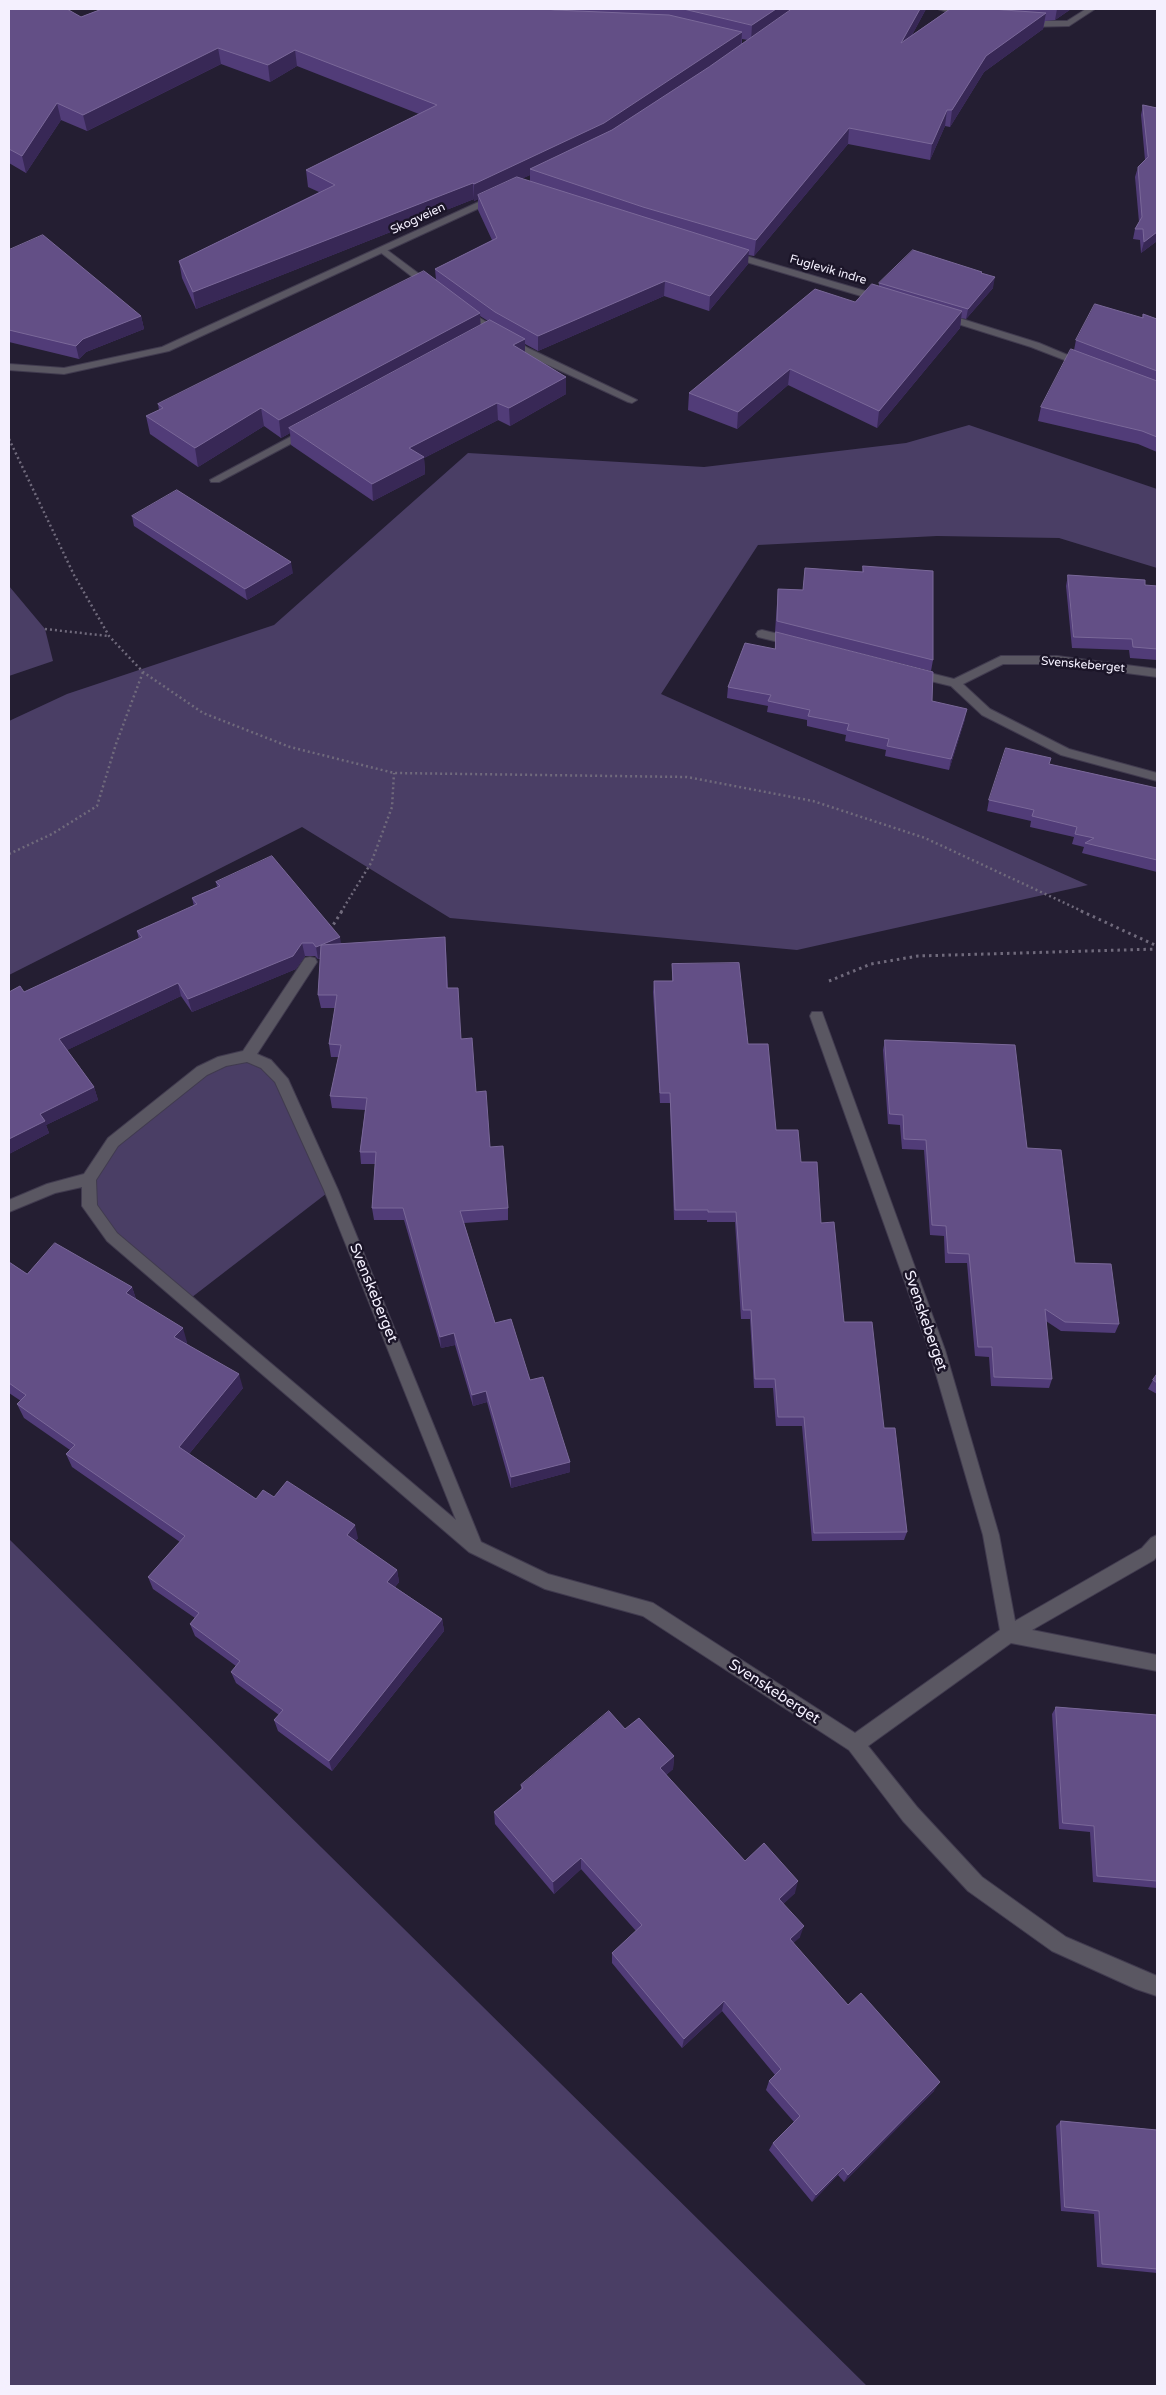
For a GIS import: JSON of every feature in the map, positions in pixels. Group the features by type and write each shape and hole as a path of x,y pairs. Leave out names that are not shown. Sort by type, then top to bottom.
{"street":[{"path":"942,9 978,19"},
{"path":"1012,22 1038,25 1069,23 1091,9"},
{"name":"Skogveien","path":"9,366 64,372 165,349 509,191"},
{"path":"383,250 437,291"},
{"name":"Fuglevik indre","path":"722,252 888,301"},
{"path":"452,302 487,334 559,369 632,400"},
{"path":"935,314 1035,345 1096,368"},
{"path":"215,480 318,424"},
{"path":"762,634 810,646"},
{"name":"Svenskeberget","path":"955,683 1001,660 1057,660 1157,673"},
{"path":"906,671 955,683 986,712 1065,752 1157,777"},
{"path":"9,1206 52,1188 89,1179 113,1142 202,1070 223,1061 248,1056 310,962"},
{"name":"Svenskeberget","path":"817,1016 937,1350 991,1535 1009,1634"},
{"name":"Svenskeberget","path":"248,1056 266,1064 281,1079 297,1111 332,1190 475,1546"},
{"name":"Svenskeberget","path":"89,1179 90,1206 112,1237 475,1546 545,1581 647,1609 855,1744 910,1814 975,1884 1059,1944 1143,1982 1157,1986"},
{"path":"855,1744 1009,1634 1148,1554 1157,1543"},
{"path":"1009,1634 1157,1663"}],"path":[{"path":"9,439 74,574 109,636 144,672 203,713 290,748 394,773 687,777 813,801 925,838 1157,947"},
{"path":"45,629 109,636"},
{"path":"9,854 52,834 97,806 116,744 144,672"},
{"path":"310,962 371,863 392,807 394,773"},
{"path":"817,1016 818,988 842,973 871,965 929,955 1157,947"}],"shaded area":[{"path":"969,425 1157,489 1157,568 1059,538 937,536 758,545 661,694 1088,885 797,950 450,918 302,827 9,975 9,721 67,694 274,625 468,453 704,467 906,443"},
{"path":"9,586 45,629 53,661 9,676"},
{"path":"248,1056 266,1064 331,1190 187,1301 112,1237 90,1206 89,1179 113,1142 202,1071"},
{"path":"9,1539 867,2386 9,2386"}],"building":[{"path":"9,9 67,9 81,17 102,9 546,9 669,15 742,32 604,123 474,184 193,292 179,261 335,185 306,170 437,105 295,50 268,65 218,48 83,115 57,103 22,156 9,149"},
{"path":"684,9 776,9 752,25"},
{"path":"792,9 920,9 901,43 950,9 994,9 1046,13 986,56 952,110 947,110 932,144 849,128 756,240 643,207 530,169 612,130 709,67"},
{"path":"1143,105 1157,108 1157,232 1144,242 1143,229 1135,229 1142,217 1138,167 1148,157"},
{"path":"517,177 749,250 710,296 665,281 538,336 495,312 435,269 497,238 478,195"},
{"path":"43,235 141,316 83,339 76,346 9,330 9,250"},
{"path":"913,250 995,277 968,309 879,283"},
{"path":"424,271 480,313 279,420 261,408 195,448 146,416 163,408 158,404"},
{"path":"872,284 962,311 879,411 790,369 738,412 689,393 815,289 855,302"},
{"path":"1095,304 1143,318 1143,314 1157,319 1157,371 1076,340"},
{"path":"490,320 525,339 513,345 566,377 509,408 497,403 409,448 424,457 372,484 289,428"},
{"path":"1071,349 1157,381 1157,437 1142,431 1041,407"},
{"path":"177,490 291,562 245,589 132,516"},
{"path":"863,566 933,571 933,660 777,621 778,589 803,590 805,568 863,572"},
{"path":"1068,575 1145,580 1145,585 1157,586 1157,649 1133,647 1132,639 1074,637"},
{"path":"776,632 933,672 932,701 967,709 951,759 887,746 889,739 847,730 849,724 808,716 810,710 768,701 771,695 728,687 745,643 775,649"},
{"path":"1006,748 1051,758 1049,764 1157,788 1157,860 1085,843 1094,838 1075,834 1077,827 1032,816 1034,810 989,800"},
{"path":"272,856 340,937 316,947 313,943 302,943 293,956 188,999 178,983 59,1039 94,1087 40,1114 45,1121 9,1139 9,992 20,986 24,992 142,937 137,931 197,904 192,898 220,886 216,882"},
{"path":"445,937 447,988 458,988 461,1039 472,1038 476,1092 486,1091 490,1147 503,1146 508,1208 460,1211 495,1323 511,1319 530,1380 543,1377 570,1462 511,1477 486,1391 472,1395 454,1333 440,1337 403,1208 372,1208 376,1152 360,1152 367,1098 330,1096 341,1045 329,1044 337,995 318,995 321,945"},
{"path":"739,963 748,1044 768,1044 776,1130 798,1130 801,1162 817,1162 821,1223 834,1222 844,1322 872,1322 884,1428 895,1428 907,1532 814,1533 804,1417 778,1417 775,1379 755,1379 751,1310 743,1310 736,1212 675,1210 670,1093 660,1093 654,981 673,981 672,964"},
{"path":"885,1040 1015,1045 1027,1148 1061,1150 1075,1263 1111,1264 1119,1324 1065,1322 1045,1309 1052,1379 994,1377 992,1347 978,1347 969,1254 948,1253 946,1226 932,1225 926,1140 904,1139 903,1115 890,1114"},
{"path":"55,1243 132,1287 126,1293 183,1328 174,1337 239,1374 179,1447 256,1499 263,1490 274,1497 287,1481 355,1525 347,1535 397,1570 387,1582 442,1619 329,1761 274,1720 283,1710 231,1672 240,1661 190,1624 199,1613 148,1577 185,1536 66,1454 75,1445 17,1404 26,1395 9,1383 9,1262 27,1274"},
{"path":"1157,1374 1157,1383 1153,1380"},
{"path":"1056,1707 1157,1715 1157,1881 1097,1876 1094,1826 1063,1823"},
{"path":"609,1711 625,1729 639,1718 674,1756 660,1768 745,1861 764,1843 798,1881 779,1899 804,1926 790,1939 848,2005 861,1993 940,2082 848,2175 843,2168 816,2195 773,2143 800,2116 769,2081 781,2069 724,2001 684,2039 612,1953 642,1925 581,1858 553,1882 494,1812 523,1788 521,1785"},
{"path":"1061,2121 1157,2130 1157,2269 1102,2264 1099,2211 1065,2207"}]}
